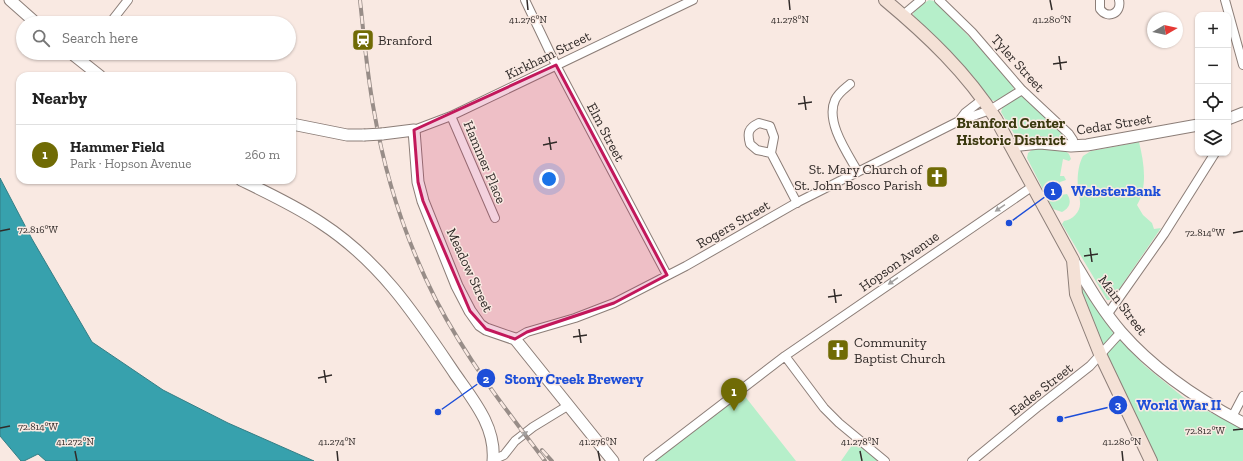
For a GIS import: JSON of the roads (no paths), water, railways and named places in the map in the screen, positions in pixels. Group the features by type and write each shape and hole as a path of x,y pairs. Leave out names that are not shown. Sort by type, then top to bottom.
{"main road":[{"name":"Main Street","path":"885,0 903,14 943,53 984,99 1073,260"},
{"path":"1073,260 1076,294 1100,354 1151,461"}],"street":[{"path":"10,0 28,16"},
{"path":"115,16 128,0"},
{"name":"Elm Street","path":"525,0 556,65 667,275"},
{"name":"Kirkham Street","path":"414,130 451,116 692,0"},
{"path":"903,14 921,0"},
{"name":"Tyler Street","path":"939,0 972,32 1022,90 1069,134 1073,140 1074,146"},
{"path":"1100,0 1100,9 1108,15 1117,12 1120,5 1119,0"},
{"path":"1225,0 1243,65"},
{"path":"84,60 96,72"},
{"path":"850,84 834,101 832,119 836,130 858,172"},
{"name":"Rogers Street","path":"515,339 527,332 575,318 614,302 686,266 797,203 959,121 990,110 1022,90"},
{"name":"Rogers Street","path":"959,121 965,113 984,99"},
{"path":"1231,118 1243,114"},
{"name":"Hammer Place","path":"451,116 495,218"},
{"path":"296,125 347,135 382,134 414,130"},
{"name":"Cedar Street","path":"1011,146 1040,144 1074,146 1090,145 1195,126"},
{"name":"Meadow Street","path":"414,130 418,182 423,201 460,292 470,311 480,325 500,335 515,339"},
{"path":"771,153 797,203"},
{"path":"1107,315 1176,216 1213,156"},
{"path":"249,184 306,212 344,239 379,270 415,315 482,413 491,433 493,442 493,460 504,455 515,441 533,427 569,405"},
{"name":"Hopson Avenue","path":"648,461 784,356 1033,186"},
{"name":"Main Street","path":"1073,260 1107,315 1150,362 1175,383 1243,423"},
{"name":"Eades Street","path":"972,461 1090,366 1121,332"},
{"path":"515,339 613,461"},
{"path":"784,356 824,408 839,423 885,461"},
{"path":"1232,417 1243,396"}],"water":[{"path":"0,178 32,239 92,342 163,390 228,423 314,461 46,461 38,454 21,461 0,436"}],"railway":[{"path":"360,0 369,83 384,160 398,208 415,255 436,300 473,363 545,461"},
{"path":"542,450 552,461"}],"place":[{"name":"Branford","path":"363,40"},
{"name":"St. Mary Church of St. John Bosco Parish","path":"937,177"},
{"name":"WebsterBank","path":"1009,223"},
{"name":"Community Baptist Church","path":"838,350"},
{"name":"Hammer Field","path":"734,411"},
{"name":"Stony Creek Brewery","path":"438,412"},
{"name":"World War II","path":"1060,419"}],"district":[{"name":"Branford Center Historic District","path":"1011,132"}]}
